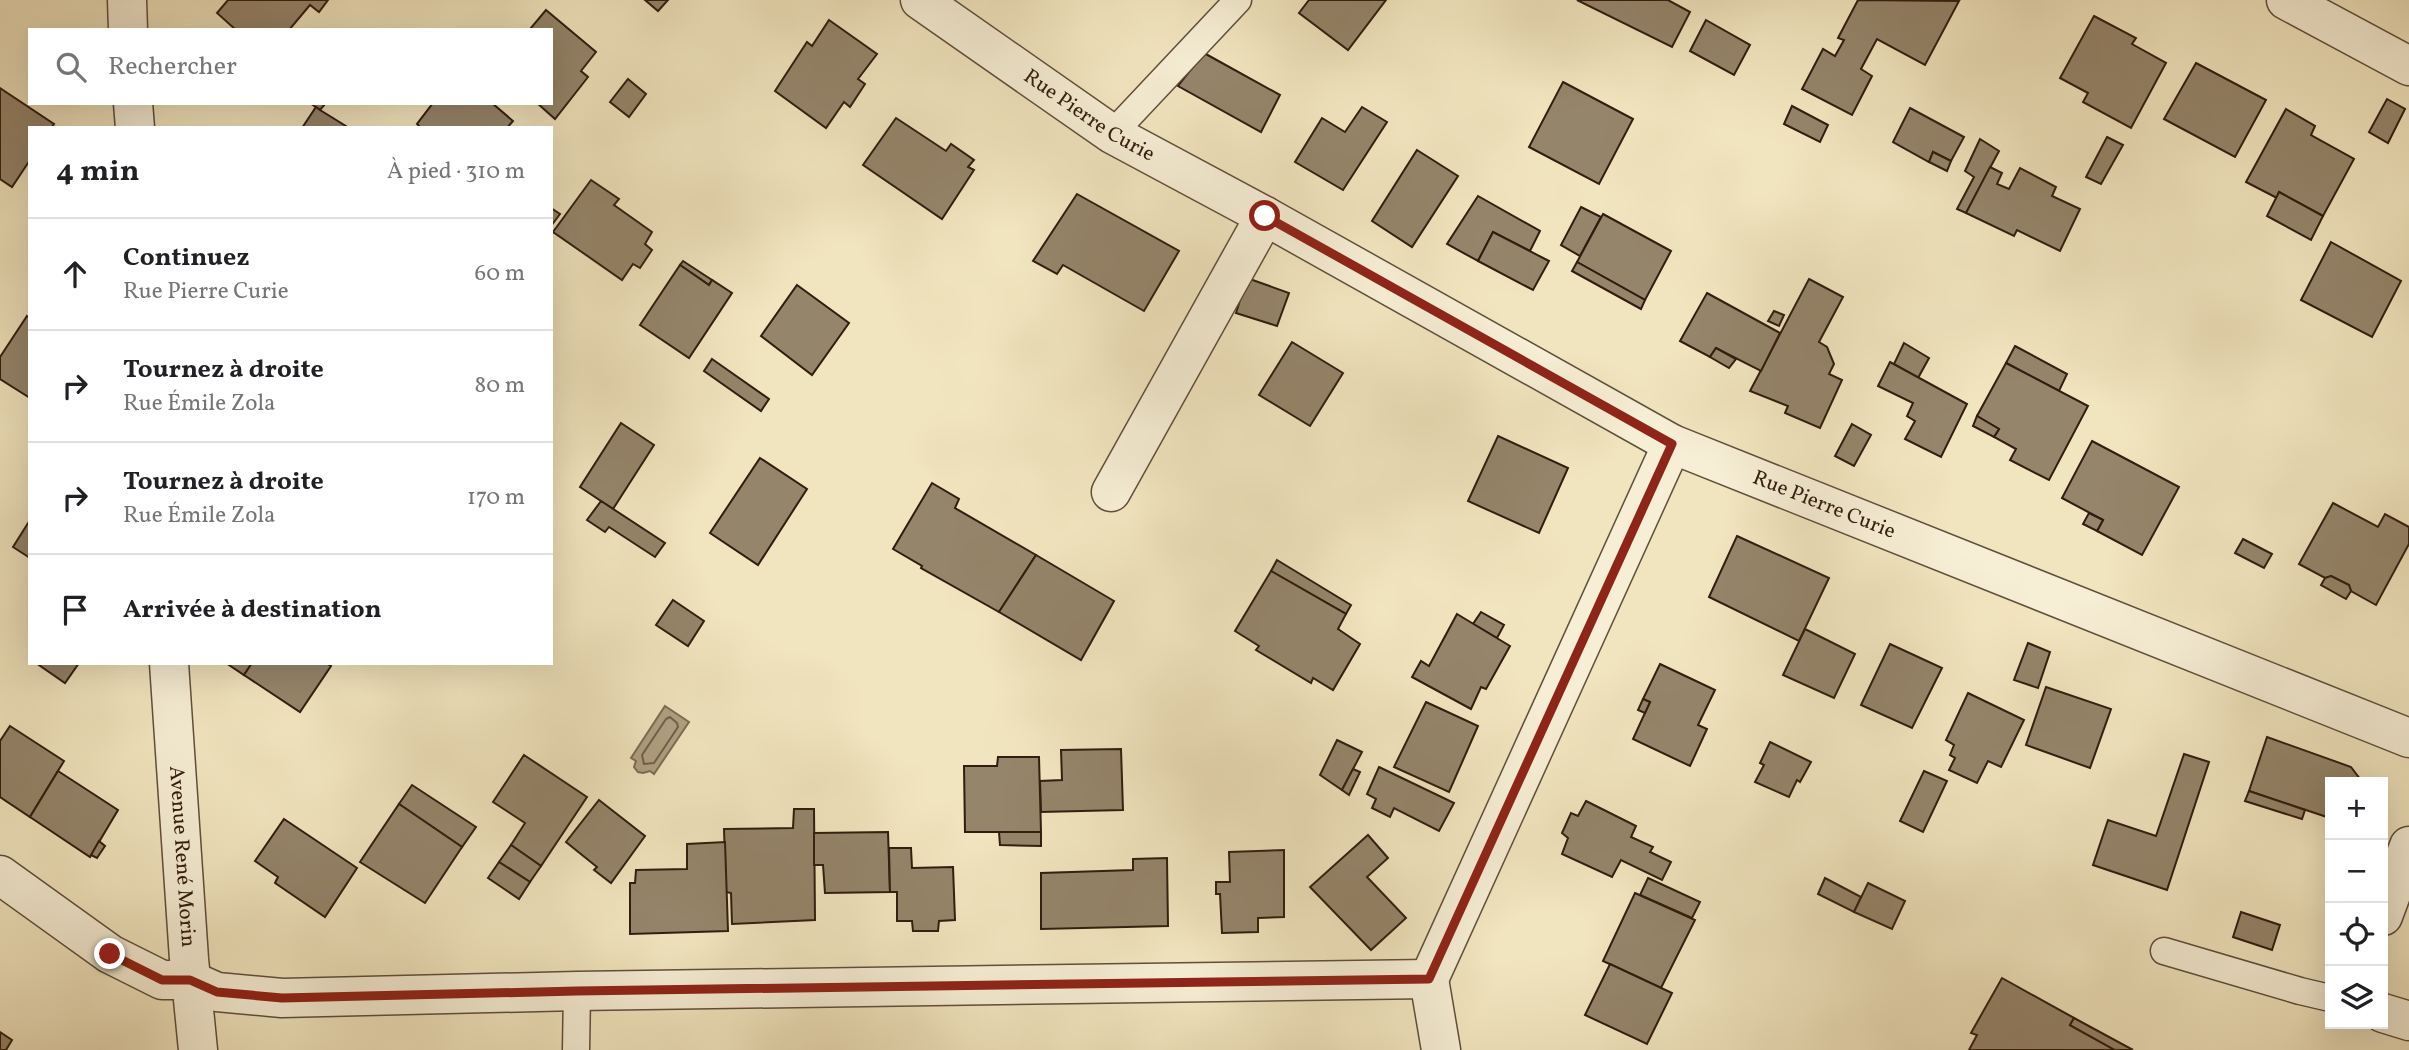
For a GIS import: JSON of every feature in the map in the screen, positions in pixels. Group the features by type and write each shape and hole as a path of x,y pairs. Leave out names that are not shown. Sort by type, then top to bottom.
{"street":[{"path":"127,0 128,28"},
{"name":"Rue Pierre Curie","path":"920,0 1112,134 1265,216 1672,444 2409,738"},
{"path":"2286,0 2409,66"},
{"path":"133,105 135,126"},
{"path":"1111,492 1265,216"},
{"path":"1441,1050 1429,979 1672,444"},
{"name":"Avenue René Morin","path":"169,665 190,980 198,1050"},
{"path":"2388,903 2409,846"},
{"path":"0,875 110,954 162,980 190,980 217,992 282,998 577,991 1429,979"},
{"path":"2388,1015 2409,1021"}],"lane":[{"path":"1112,134 1238,0"},
{"path":"2164,951 2325,997"},
{"path":"576,1050 577,991"}],"water":[{"path":"665,706 689,722 654,774 650,771 638,772 634,767 636,761 631,758"}],"building":[{"path":"228,0 328,0 319,12 310,5 291,28 234,28 217,13"},
{"path":"645,0 668,0 658,11"},
{"path":"1309,0 1386,0 1348,50 1299,13"},
{"path":"1577,0 1668,0 1690,12 1672,47"},
{"path":"1858,0 1959,1 1925,65 1877,39 1861,69 1872,76 1852,115 1802,89 1823,49 1835,56 1844,40 1838,38"},
{"path":"546,10 596,52 581,71 588,77 555,119 539,105 553,105 553,28 531,28"},
{"path":"2094,16 2136,38 2132,44 2166,63 2131,128 2083,102 2088,93 2060,78"},
{"path":"829,20 877,54 858,79 865,84 850,107 844,102 826,128 775,91 807,42 812,46"},
{"path":"1706,20 1750,45 1734,75 1690,51"},
{"path":"1204,53 1280,95 1261,132 1178,86"},
{"path":"2196,63 2266,100 2235,157 2164,119"},
{"path":"628,79 646,94 629,117 610,102"},
{"path":"1563,82 1633,119 1599,184 1529,147"},
{"path":"0,88 54,124 28,126 28,163 12,187 0,179"},
{"path":"2387,99 2405,109 2388,143 2369,132"},
{"path":"431,105 494,105 513,121 509,126 417,124"},
{"path":"1792,106 1828,125 1820,142 1784,124"},
{"path":"316,107 346,126 303,126"},
{"path":"1362,107 1387,122 1343,190 1295,162 1322,118 1345,132"},
{"path":"1910,108 1964,137 1951,161 1933,152 1929,162 1893,142"},
{"path":"2286,109 2315,126 2311,135 2354,159 2323,216 2279,192 2277,198 2246,182"},
{"path":"896,118 946,151 951,144 974,160 968,167 974,170 942,219 863,165"},
{"path":"2107,137 2123,145 2101,184 2086,177"},
{"path":"1980,139 1999,151 1966,213 1957,209 1974,177 1965,171"},
{"path":"1417,150 1458,176 1412,247 1372,221"},
{"path":"1933,152 1951,161 1947,171 1929,162"},
{"path":"1990,167 2002,173 1997,184 2009,189 2020,168 2056,187 2052,196 2080,209 2060,251 2017,230 2014,236 1966,213"},
{"path":"591,180 619,199 614,205 652,232 645,244 652,250 640,268 633,264 622,280 553,232"},
{"path":"2279,192 2323,216 2311,240 2267,216"},
{"path":"1077,194 1179,251 1144,311 1063,265 1057,274 1033,261"},
{"path":"1478,196 1540,231 1530,251 1493,232 1478,261 1447,244"},
{"path":"1581,207 1601,217 1580,256 1561,245"},
{"path":"553,209 560,214 553,223"},
{"path":"1603,214 1671,251 1645,300 1577,262"},
{"path":"1493,232 1549,261 1533,290 1478,261"},
{"path":"2331,242 2401,281 2372,337 2301,300"},
{"path":"683,261 712,280 709,285 680,265"},
{"path":"1577,262 1645,300 1641,309 1572,271"},
{"path":"680,265 709,285 712,280 732,293 689,358 640,325"},
{"path":"1247,278 1289,293 1277,326 1236,313"},
{"path":"1809,279 1843,297 1819,342 1827,347 1834,364 1829,374 1842,380 1820,428 1785,413 1788,406 1750,391"},
{"path":"797,285 849,323 812,375 761,336"},
{"path":"1707,293 1780,333 1761,371 1716,348 1710,357 1680,341"},
{"path":"1774,311 1784,315 1779,326 1768,321"},
{"path":"28,317 28,397 0,379 0,357"},
{"path":"1292,342 1343,373 1310,426 1259,395"},
{"path":"1904,343 1929,358 1918,378 1894,364"},
{"path":"2015,346 2067,374 2059,391 2006,363"},
{"path":"1716,348 1736,359 1729,368 1710,357"},
{"path":"712,359 769,399 761,411 704,371"},
{"path":"1890,362 1967,404 1941,457 1905,439 1915,421 1907,416 1913,403 1878,386"},
{"path":"2006,363 2088,406 2049,480 2010,460 2016,449 1994,437 1999,429 1977,416"},
{"path":"1977,416 1999,429 1994,437 1973,426"},
{"path":"621,423 654,445 613,509 580,487"},
{"path":"1852,424 1871,435 1854,466 1835,456"},
{"path":"1498,436 1568,468 1539,533 1468,501"},
{"path":"2092,441 2179,487 2142,555 2097,531 2103,520 2062,498"},
{"path":"760,458 807,489 758,565 710,533"},
{"path":"932,483 959,499 955,508 1036,555 999,612 893,549"},
{"path":"601,501 665,543 655,557 609,527 605,532 587,520"},
{"path":"2333,503 2378,527 2385,514 2409,527 2409,544 2376,605 2351,591 2349,585 2331,576 2325,578 2299,564"},
{"path":"2089,513 2103,520 2097,531 2083,524"},
{"path":"28,523 28,557 13,547"},
{"path":"1737,536 1829,578 1799,641 1709,597"},
{"path":"2243,539 2272,554 2264,568 2235,553"},
{"path":"1036,555 1114,601 1081,660 999,612"},
{"path":"1277,560 1351,605 1346,614 1271,571"},
{"path":"1271,571 1346,614 1338,629 1360,644 1333,690 1313,678 1311,683 1256,650 1259,646 1235,631"},
{"path":"2331,576 2349,585 2351,591 2346,599 2321,585 2325,578"},
{"path":"673,600 704,621 688,646 656,625"},
{"path":"1481,612 1504,625 1497,638 1473,624"},
{"path":"1457,614 1510,646 1486,689 1481,687 1471,709 1412,677 1421,661 1429,666"},
{"path":"1805,629 1855,654 1834,698 1783,675"},
{"path":"2028,643 2050,652 2038,688 2014,680"},
{"path":"1890,644 1942,668 1912,728 1861,705"},
{"path":"1660,664 1715,690 1698,725 1707,729 1690,766 1633,739 1650,702 1643,699"},
{"path":"39,665 78,665 65,683"},
{"path":"229,665 251,665 244,675"},
{"path":"251,665 331,666 300,712 244,675"},
{"path":"2046,687 2111,709 2090,768 2026,745"},
{"path":"1968,693 2024,720 2001,767 1988,761 1977,783 1949,770 1955,758 1950,755 1954,745 1946,740"},
{"path":"1643,699 1650,702 1645,713 1638,710"},
{"path":"1426,702 1478,726 1449,792 1394,767"},
{"path":"10,726 64,761 30,817 0,797 0,741"},
{"path":"2267,737 2351,767 2358,777 2325,777 2325,816 2249,791"},
{"path":"1337,740 1362,752 1342,790 1320,775"},
{"path":"1770,742 1811,762 1800,782 1797,780 1789,797 1755,782 1764,765 1760,763"},
{"path":"1121,749 1123,810 1041,812 1040,781 1062,780 1061,750"},
{"path":"2184,754 2209,762 2167,890 2093,865 2108,820 2156,836"},
{"path":"524,755 587,797 541,866 511,845 525,823 493,802"},
{"path":"998,757 1039,757 1041,832 965,832 964,766 997,766"},
{"path":"1379,767 1454,803 1439,831 1394,808 1390,817 1372,808 1376,799 1367,794"},
{"path":"1353,769 1360,772 1349,795 1342,790"},
{"path":"58,771 118,810 90,857 30,817"},
{"path":"1924,771 1947,781 1923,832 1900,821"},
{"path":"412,785 476,827 462,847 399,804"},
{"path":"2249,791 2305,810 2302,819 2245,801"},
{"path":"599,800 645,836 611,883 594,870 597,867 566,842"},
{"path":"1586,801 1636,826 1631,837 1653,847 1650,852 1671,862 1662,880 1621,860 1612,877 1562,854 1568,838 1562,833 1571,813 1578,816"},
{"path":"399,804 462,847 425,903 360,862"},
{"path":"794,809 814,809 815,920 732,924 731,893 726,892 724,829 793,828"},
{"path":"284,819 357,868 325,917 275,883 278,877 255,861"},
{"path":"888,832 890,892 825,893 823,865 814,865 814,833"},
{"path":"999,832 1041,832 1041,846 1000,845"},
{"path":"1368,835 1388,858 1367,877 1406,918 1371,950 1310,887"},
{"path":"99,841 105,846 97,858 91,855"},
{"path":"725,842 728,931 630,934 630,883 635,883 636,870 687,869 687,844"},
{"path":"511,845 541,866 530,882 499,862"},
{"path":"889,848 911,848 912,868 953,867 955,920 939,921 938,931 913,931 912,921 897,921 897,892 890,892"},
{"path":"1284,850 1284,917 1258,918 1258,932 1222,933 1220,894 1216,894 1216,882 1230,882 1229,852"},
{"path":"1167,858 1168,926 1041,929 1041,873 1133,870 1133,859"},
{"path":"499,862 530,882 519,899 488,878"},
{"path":"1648,878 1700,902 1692,918 1640,895"},
{"path":"1825,878 1861,897 1854,912 1818,894"},
{"path":"1868,883 1905,901 1892,929 1854,912"},
{"path":"1635,893 1695,920 1661,988 1603,961"},
{"path":"2241,912 2280,925 2272,950 2233,937"},
{"path":"1610,964 1672,993 1647,1044 1585,1015"},
{"path":"2002,978 2074,1018 2070,1025 2115,1050 1969,1050 1977,1035 1971,1033"},
{"path":"2074,1018 2133,1050 2115,1050 2070,1025"},
{"path":"0,1032 12,1040 6,1050 0,1050"}],"route":[{"path":"110,954 162,980 190,980 217,992 282,998 577,991 1429,979 1672,444 1265,216"}]}
